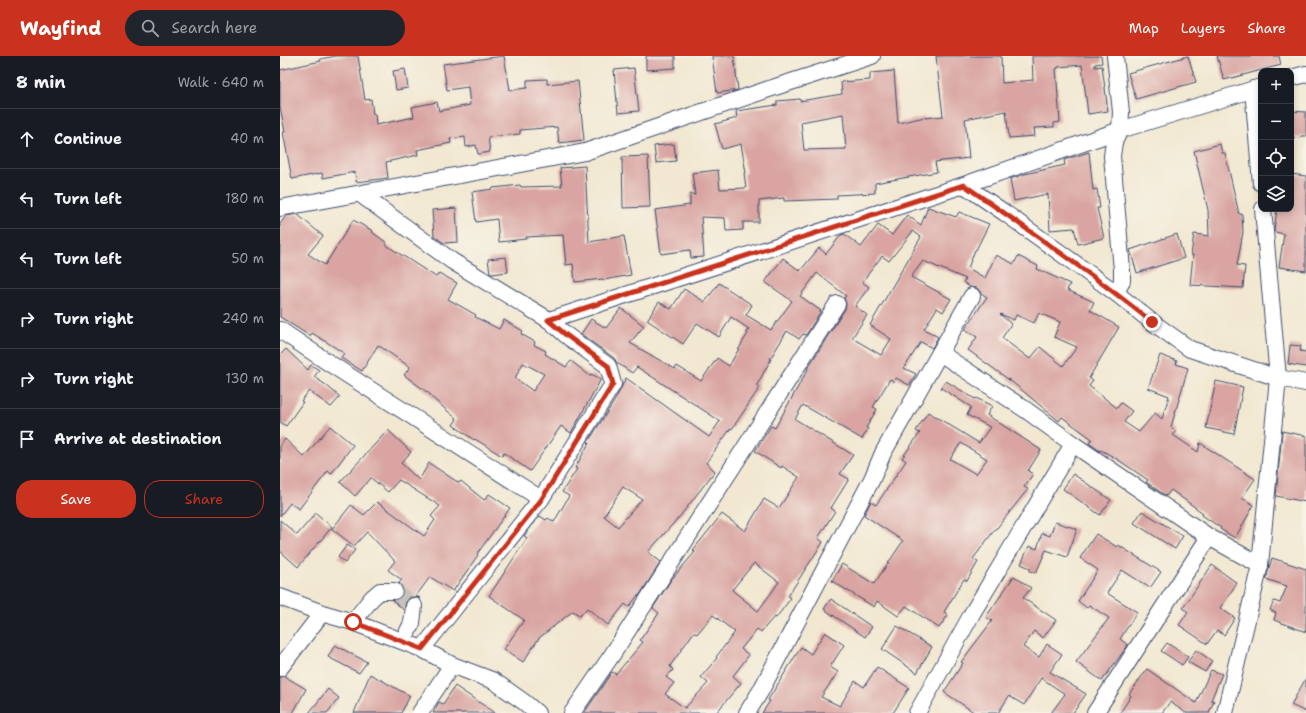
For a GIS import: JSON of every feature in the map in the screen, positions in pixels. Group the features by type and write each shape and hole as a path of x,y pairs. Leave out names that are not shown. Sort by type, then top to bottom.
{"street":[{"path":"280,208 585,152 768,89 872,56"},
{"path":"1115,56 1120,112 1120,130 1114,142 1112,156 1122,270 1122,281 1116,293"},
{"path":"1294,77 1306,74"},
{"path":"548,320 964,185 1120,130 1257,88 1261,176"},
{"path":"964,185 1116,293 1152,322 1190,349 1278,378 1306,383"},
{"path":"360,194 452,261 548,320 608,366 613,384 541,500 422,649"},
{"path":"1225,713 1260,565 1278,378 1263,212"},
{"path":"747,713 760,692 847,528 872,479 883,452 972,296"},
{"path":"572,713 612,655 837,304"},
{"path":"280,330 541,500"},
{"path":"940,353 1026,410 1209,538 1260,565"},
{"path":"917,713 973,612 1073,444"},
{"path":"1095,713 1209,538"},
{"path":"353,622 372,598 380,592 394,590"},
{"path":"280,597 403,641 452,665 494,681 534,712"},
{"path":"403,641 412,623 414,606"},
{"path":"280,668 322,613"},
{"path":"420,713 452,665"}],"building":[{"path":"336,56 358,56 365,100 371,99 376,125 414,117 412,107 437,102 439,111 470,105 468,87 447,90 443,64 504,56 510,90 527,88 527,80 547,79 547,84 578,81 584,140 559,143 557,127 520,130 520,134 488,137 490,152 478,154 476,145 466,147 465,137 450,139 451,143 417,150 418,155 386,162 388,178 356,182 355,172 323,178 322,173 292,179 280,107 280,70 321,61 320,59"},
{"path":"646,56 675,56 675,68 646,70"},
{"path":"712,56 734,56 738,90 717,93"},
{"path":"936,56 1001,56 1002,83 1033,80 1032,56 1101,56 1102,63 1095,64 1095,67 1102,66 1108,111 1088,114 1082,65 1058,67 1056,69 1060,122 1054,123 1054,127 1034,128 1035,136 1009,138 1006,111 965,119 969,158 935,162 937,172 875,183 875,193 837,195 837,199 784,201 784,198 759,201 759,222 743,222 743,230 726,231 725,218 701,217 704,257 691,258 690,250 661,254 655,210 690,205 690,194 695,195 692,173 718,170 720,189 746,188 744,173 746,173 741,144 722,149 715,124 737,118 736,111 777,105 777,101 800,99 800,101 842,94 841,82 870,80 870,73 894,71 898,123 925,117 943,116","holes":["843,114 846,149 804,150 801,122"]},
{"path":"1188,56 1196,82 1136,99 1128,73"},
{"path":"1217,56 1279,56 1281,65 1270,68 1258,68 1258,71 1224,80"},
{"path":"634,68 639,111 618,113 614,70"},
{"path":"405,69 408,88 396,90 393,71"},
{"path":"1294,111 1306,112 1306,136 1301,136 1301,138 1294,137"},
{"path":"674,144 676,161 656,163 654,146"},
{"path":"1220,144 1222,153 1225,153 1239,214 1242,214 1243,232 1237,265 1245,266 1243,288 1190,285 1193,255 1191,255 1194,234 1209,236 1208,210 1194,151"},
{"path":"1089,152 1093,190 1097,189 1100,208 1097,208 1104,238 1078,244 1074,228 1050,230 1048,194 1014,201 1010,179 1065,165 1064,160"},
{"path":"648,156 650,207 623,208 622,157"},
{"path":"585,166 589,242 624,236 631,275 604,280 575,282 573,264 566,265 563,235 526,237 526,239 499,242 497,219 476,222 472,192 520,185 521,187 562,186 560,168"},
{"path":"1294,174 1306,176 1306,271 1279,267 1284,234 1275,232 1277,212 1294,212"},
{"path":"928,207 956,217 959,212 989,224 975,250 968,268 985,278 996,255 1014,264 1018,256 1038,266 1037,269 1070,284 1067,290 1094,302 1090,310 1119,327 1089,378 1093,381 1089,386 1117,408 1121,403 1132,411 1124,422 1139,432 1155,413 1162,419 1169,396 1148,388 1160,355 1177,361 1176,364 1188,368 1171,427 1176,431 1173,435 1198,452 1200,443 1255,479 1242,498 1254,505 1235,538 1220,529 1221,528 1202,515 1203,513 1171,490 1166,496 1146,482 1148,480 1117,459 1101,450 1100,451 1089,443 1092,439 1062,417 1059,421 1012,382 968,350 977,337 965,329 987,297 977,288 970,287 963,282 966,279 923,261 911,277 951,299 943,312 937,308 924,329 938,337 932,348 921,342 904,368 916,374 909,385 896,378 894,382 890,379 873,407 877,409 866,428 868,429 862,439 803,405 795,419 853,455 840,474 849,479 831,508 835,511 818,538 823,542 788,596 791,598 776,618 774,617 761,632 757,629 741,649 749,655 733,676 741,683 716,713 584,713 612,672 616,674 643,642 640,640 659,613 653,608 671,580 695,552 693,550 722,514 745,531 764,499 779,508 799,477 782,466 781,468 755,451 771,426 775,428 807,369 845,309 846,304 844,298 846,296 817,273 800,296 821,311 806,335 803,334 799,339 787,331 770,359 757,385 760,387 732,429 731,428 706,463 715,471 681,515 648,552 661,562 639,596 638,595 629,607 625,604 608,625 587,608 580,616 573,611 539,638 523,662 504,649 524,620 489,596 527,538 524,536 540,516 546,520 548,518 554,522 569,496 562,492 577,469 575,468 589,443 588,442 615,400 626,378 709,437 720,421 637,367 632,373 617,363 614,358 581,334 591,319 606,328 621,308 644,326 630,343 675,369 677,366 701,381 717,358 729,366 748,333 746,332 749,329 731,317 719,337 697,323 683,344 647,320 659,302 671,309 684,289 705,302 719,283 752,305 746,315 771,330 792,301 765,282 783,258 800,271 819,248 826,254 841,235 844,234 861,247 878,225 892,235 907,215 921,225","holes":["913,231 921,237 870,325 891,339 881,355 852,338 867,315 855,306 869,287 862,282 882,256 889,261","1039,313 1060,322 1054,337 1077,347 1063,366 1040,347 1030,359 1002,338 1011,324 1000,314 1014,320 1016,315 1034,323","623,487 642,499 618,527 604,516","754,563 779,582 758,611 732,590","713,615 735,632 716,657 717,658 701,677 708,683 685,708 665,694 674,683 666,677 673,670 670,666 694,632 697,634"]},
{"path":"456,208 458,242 444,243 434,236 432,210"},
{"path":"297,214 323,236 308,254 325,265 353,220 373,231 372,232 387,243 386,245 436,277 439,273 457,283 448,299 476,315 475,317 499,329 504,320 523,331 521,334 535,342 534,345 546,351 545,354 566,367 571,361 590,376 591,374 601,379 571,433 561,426 530,471 504,453 502,456 475,439 474,440 453,425 457,419 430,396 431,395 404,375 410,367 378,345 362,371 341,358 344,353 312,333 310,336 280,317 280,224 286,216","holes":["523,363 544,374 533,391 515,378"]},
{"path":"1177,234 1184,258 1137,273 1130,250"},
{"path":"506,257 508,272 490,273 488,259"},
{"path":"1290,345 1301,346 1300,351 1306,352 1306,367 1288,364"},
{"path":"286,349 308,370 311,365 319,370 314,377 340,397 331,407 309,391 286,426 280,422 280,355"},
{"path":"946,381 975,399 976,398 992,406 987,415 1041,450 1028,471 1033,474 1024,487 1028,489 973,559 978,562 967,581 964,579 944,612 948,615 939,628 906,606 898,616 877,601 874,607 832,581 842,564 874,584 903,541 864,515 871,501 876,505 906,461 902,458 920,433 916,431 928,412 979,443 990,427 967,415 971,407 941,388","holes":["961,443 987,459 976,474 950,459"]},
{"path":"1216,381 1243,387 1234,434 1206,428"},
{"path":"330,426 353,445 331,474 328,471 299,509 290,503 280,516 280,445 285,439 304,457"},
{"path":"388,430 411,452 401,463 419,480 429,463 459,483 461,481 484,500 489,494 510,508 453,591 430,577 416,596 420,598 410,597 406,601 404,610 392,600 399,599 403,591 399,583 402,580 388,570 395,561 367,532 354,546 332,529 351,505 364,515 377,502 424,536 435,520 431,516 440,506 399,480 388,492 371,478 355,496 340,482"},
{"path":"1282,431 1306,436 1306,502 1276,496"},
{"path":"1073,474 1111,500 1100,515 1063,489"},
{"path":"1142,511 1183,536 1175,549 1134,523"},
{"path":"316,513 332,527 298,567 280,551 280,520 297,535"},
{"path":"1055,522 1077,529 1067,557 1046,550 1036,573 1030,571 1030,568 1021,564 1029,546 1037,549 1042,533 1050,536"},
{"path":"1096,534 1117,547 1118,545 1161,572 1150,588 1122,570 1107,593 1137,612 1120,639 1128,645 1102,681 1076,662 1109,618 1089,605 1087,608 1078,601 1098,570 1080,558"},
{"path":"347,545 355,550 345,563 338,557"},
{"path":"1272,558 1306,569 1306,632 1274,620 1276,613 1270,610 1274,601 1280,603 1287,586 1266,579"},
{"path":"1212,565 1237,583 1220,608 1235,618 1224,635 1217,630 1207,644 1179,625 1188,612 1183,608"},
{"path":"1014,576 1031,588 1023,598 1056,620 1043,638 1034,631 1023,647 1039,657 1047,644 1062,654 1050,672 1086,694 1073,713 1051,713 1065,694 1041,678 1024,705 1009,696 998,713 975,713 944,692 963,663 961,662 992,621 986,617"},
{"path":"831,599 872,627 865,637 824,609"},
{"path":"897,626 932,647 917,673 882,649"},
{"path":"825,632 844,645 830,667 838,672 821,697 840,706 855,681 864,687 877,667 909,688 893,713 762,713 770,701 768,700 801,647 811,654"},
{"path":"1167,643 1188,657 1182,665 1161,651"},
{"path":"335,645 367,662 359,673 328,657"},
{"path":"1196,650 1212,661 1205,672 1188,662"},
{"path":"1147,669 1196,703 1211,670 1222,674 1211,700 1214,701 1209,712 1210,713 1186,713 1170,702 1162,713 1120,713 1131,696 1129,694"},
{"path":"370,674 410,696 401,713 354,713"},
{"path":"284,676 306,689 293,713 280,713 280,677"},
{"path":"1306,678 1306,712 1291,705"},
{"path":"455,686 495,713 433,713 439,702 443,704"},
{"path":"328,689 339,698 327,713 309,713"}],"tunnel":[{"path":"394,591 414,606"}],"route":[{"path":"353,622 422,649 541,500 613,384 608,366 548,320 964,185 1116,293 1152,322"}]}
